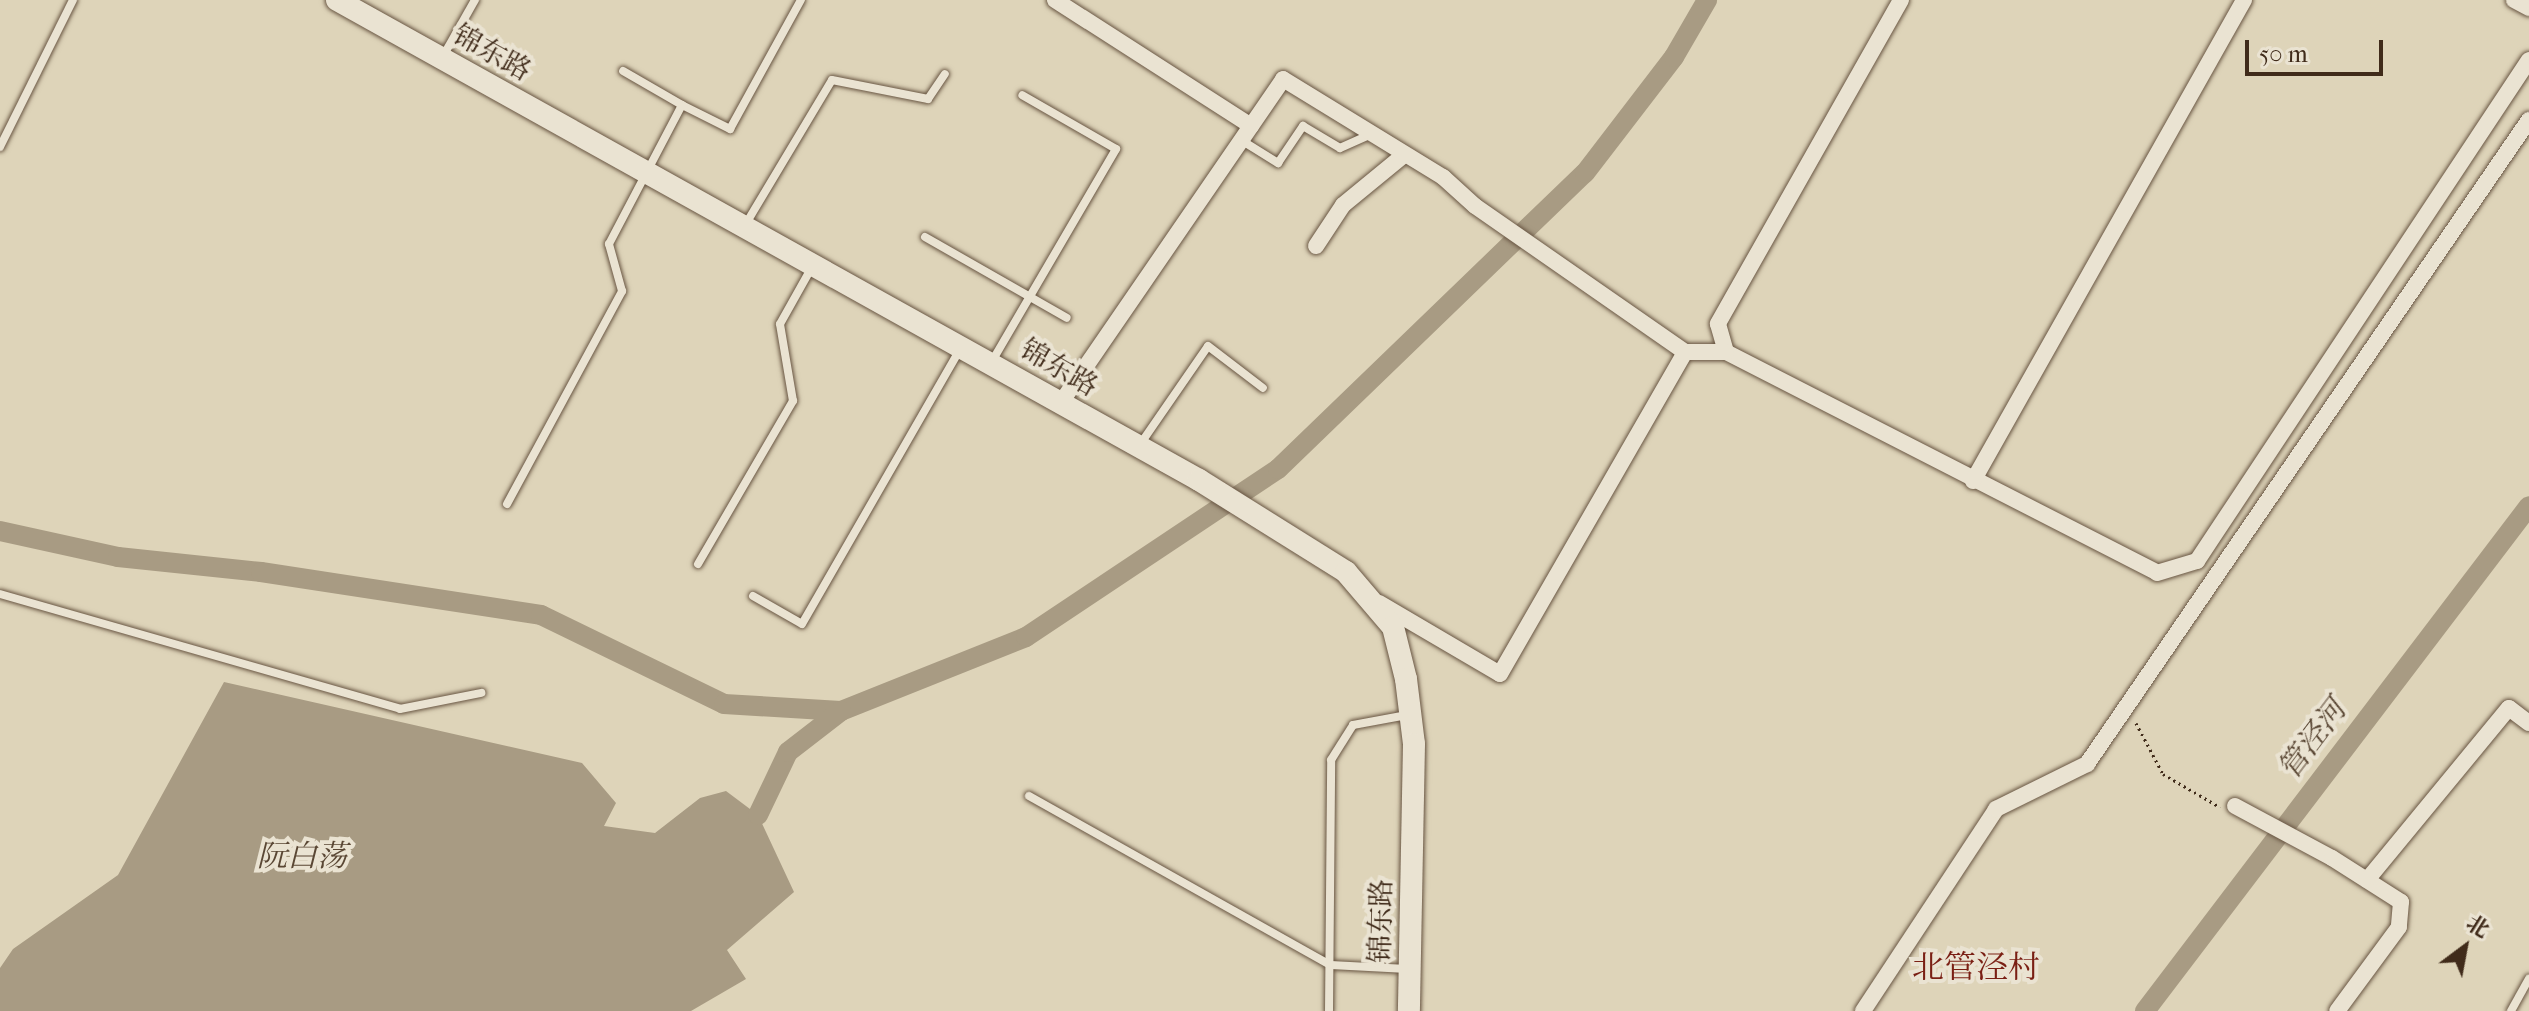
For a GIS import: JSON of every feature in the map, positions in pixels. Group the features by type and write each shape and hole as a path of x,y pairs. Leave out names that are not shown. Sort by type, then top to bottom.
{"main road":[{"name":"锦东路","path":"337,0 1199,480 1346,572 1373,599 1393,627 1411,714 1409,1011"}],"street":[{"path":"1055,0 1251,126"},
{"path":"1726,352 1718,324 1901,0"},
{"path":"1973,481 2244,0"},
{"path":"2514,0 2529,8"},
{"path":"1060,404 1283,79 1405,154 1685,352 1726,352 2157,573 2197,561 2529,60"},
{"path":"1863,1011 1996,809 2087,764 2529,120"},
{"path":"1316,246 1343,205 1405,154"},
{"path":"1373,599 1500,674 1685,352"},
{"path":"2367,880 2509,708 2529,723"},
{"path":"2235,806 2319,850 2401,902 2399,927 2337,1011"}],"lane":[{"path":"0,147 73,0"},
{"path":"442,59 475,0"},
{"path":"623,71 730,129 801,0"},
{"path":"744,228 832,80 928,99 945,74"},
{"path":"991,364 1116,149 1022,95"},
{"path":"507,504 622,291 609,244 682,105"},
{"path":"1241,140 1278,163 1303,126 1340,148 1372,134"},
{"path":"925,237 1067,318"},
{"path":"698,564 793,401 780,324 813,266"},
{"path":"1138,448 1208,346 1263,388"},
{"path":"753,596 802,624 961,348"},
{"path":"0,594 400,709 481,693"},
{"path":"1329,1011 1331,760 1353,725 1411,714"},
{"path":"1029,796 1330,965 1410,969"},
{"path":"2511,1011 2529,979"}],"path":[{"path":"2123,714 2142,727 2163,774 2221,808 2235,806"}],"water":[{"name":"阮白荡","path":"224,682 582,763 616,803 604,826 655,833 700,798 726,791 758,815 794,892 727,950 746,979 691,1011 0,1011 0,968 13,949 118,875"}],"waterway":[{"path":"0,531 118,557 261,572 541,615 724,704 841,711 1026,637 1278,469 1585,173 1674,57 1707,0"},
{"name":"管泾河","path":"2145,1011 2529,506"},
{"path":"758,815 788,752 841,711"}],"district":[{"name":"北管泾村","path":"1976,968"}]}
